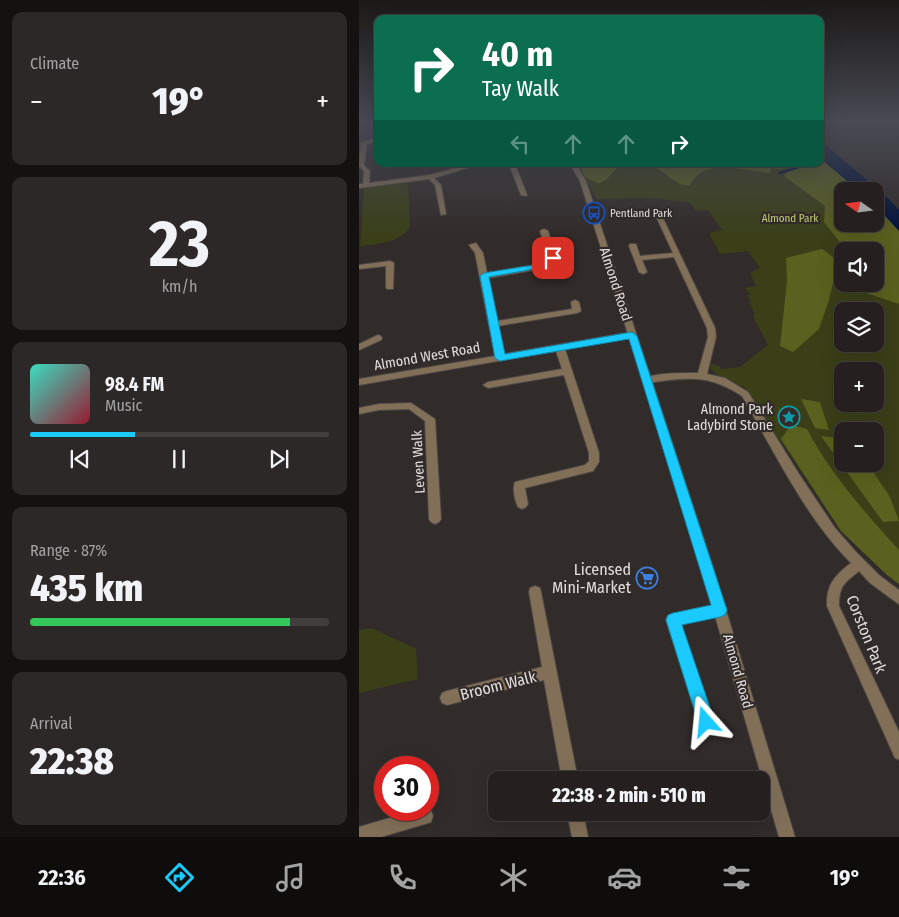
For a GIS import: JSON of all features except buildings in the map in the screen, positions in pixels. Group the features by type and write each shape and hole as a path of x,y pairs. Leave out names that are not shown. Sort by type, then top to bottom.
{"street":[{"path":"362,159 361,166 367,170 363,185 430,177 459,167"},
{"path":"513,167 524,195"},
{"name":"Almond Road","path":"575,167 583,181 706,564 787,837"},
{"path":"430,177 438,185 443,214"},
{"path":"658,214 711,328 712,337 702,376"},
{"path":"484,276 549,265 553,258 544,232"},
{"path":"473,245 479,253 495,324 500,358"},
{"path":"633,246 643,272"},
{"path":"638,258 677,255"},
{"path":"359,267 390,260 390,287"},
{"path":"495,324 577,311 575,302"},
{"name":"Almond West Road","path":"359,382 632,336"},
{"path":"359,347 378,338"},
{"path":"522,504 519,485 589,468 594,462 595,453 560,348"},
{"path":"487,385 567,371"},
{"path":"647,380 685,376 718,378 732,384 745,394 833,536 859,564 899,599"},
{"name":"Leven Walk","path":"359,412 379,407 411,406 430,419 435,519"},
{"name":"Corston Park","path":"859,564 838,580 831,591 833,606 899,753"},
{"name":"Broom Walk","path":"535,592 567,771"},
{"path":"706,722 673,620 720,610"},
{"name":"Broom Walk","path":"447,698 550,672"},
{"path":"359,835 408,821"},
{"path":"577,821 580,837"}],"green space":[{"name":"Almond Park","path":"824,161 848,182 834,182 834,232 884,232 884,215 899,231 899,584 841,531 745,388 716,374 711,369 710,363 719,366 721,369 740,367 768,345 753,316 755,314 747,295 750,295 745,288 756,286 750,273 760,268 748,251 720,254 709,233 722,230 708,210 696,211 689,202 648,198 597,199 580,167 824,167"},
{"path":"824,161 848,182 834,182 834,232 884,232 884,215 899,231 899,304 864,292 884,292 884,242 840,242 824,222 825,206 784,176 790,167 824,167"},
{"path":"580,167 618,167 606,180 599,183 586,178"},
{"path":"654,167 724,167 707,170 698,175 689,186 680,184"},
{"path":"724,167 785,167 782,169 771,168 770,173"},
{"path":"408,182 410,227 394,240 360,246 364,187"},
{"path":"822,249 834,258 834,278 819,329 793,352 780,346 787,281 786,258"},
{"path":"801,399 820,402 829,430 815,428"},
{"path":"791,425 807,429 837,477 899,550 899,584 841,531 781,439"},
{"path":"821,436 834,438 834,454"},
{"path":"847,472 873,472 890,497 899,521 883,522"},
{"path":"372,628 416,649 418,679 359,693 359,630"}],"water":[{"path":"824,159 842,159 869,182 848,182 824,161"},
{"path":"884,195 899,210 899,231 884,215"}],"waterway":[{"path":"780,173 799,167"}],"place":[{"name":"Pentland Park","path":"594,213"},
{"name":"Almond Park Ladybird Stone","path":"789,417"},
{"name":"Licensed Mini-Market","path":"647,578"}],"route":[{"path":"553,258 549,265 484,276 495,324 500,358 632,336 720,610 673,620 706,722"}]}
